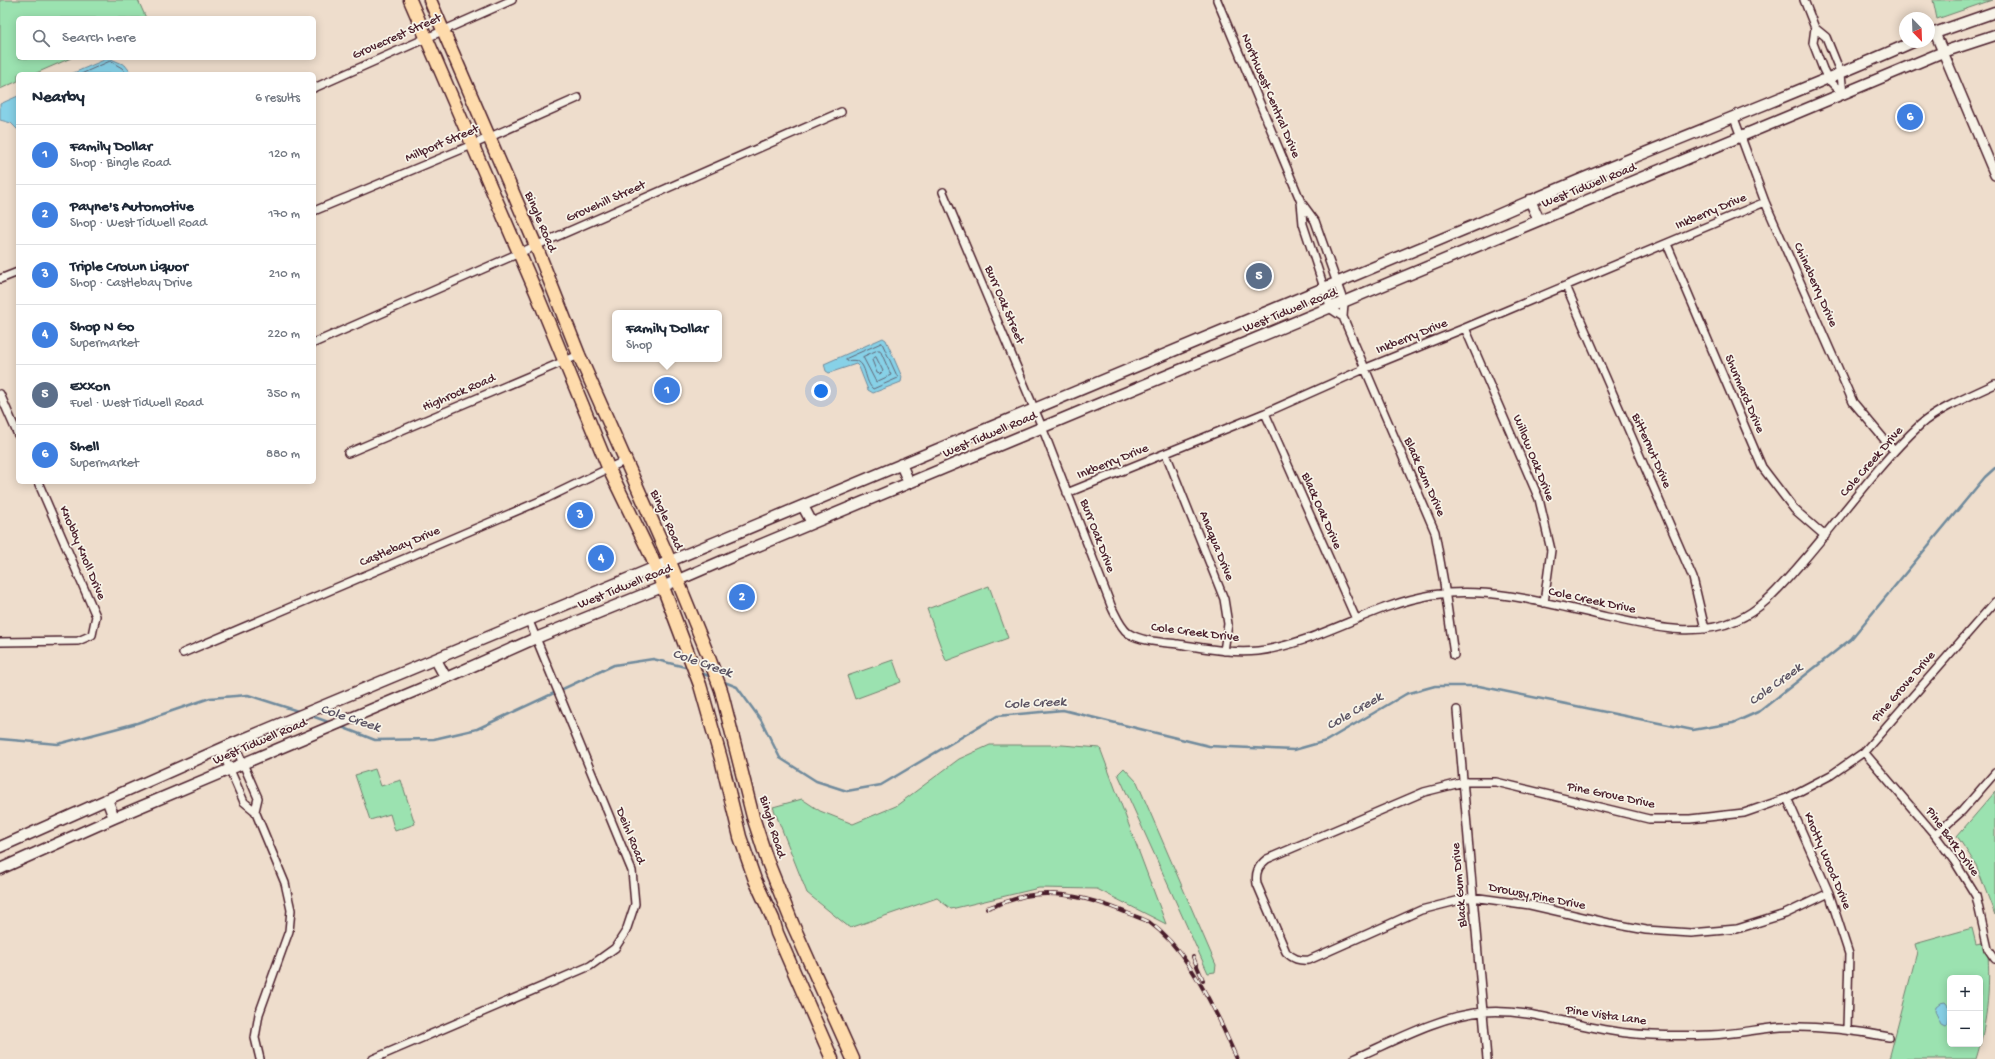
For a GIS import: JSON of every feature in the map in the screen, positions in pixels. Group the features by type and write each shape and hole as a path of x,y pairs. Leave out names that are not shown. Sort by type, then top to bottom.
{"main road":[{"path":"410,0 519,253 563,362 608,467 655,568 685,645 707,708 740,837 755,880 774,919 778,933 832,1059"},
{"name":"Bingle Road","path":"430,0 488,138 536,246 579,355 624,461 670,562 708,655 726,707 760,839 793,925 838,1022 853,1059"},
{"path":"1935,33 1995,12"},
{"name":"West Tidwell Road","path":"0,869 114,818 446,678 536,638 1344,303 1943,52 1995,35"},
{"name":"West Tidwell Road","path":"0,847 221,749 670,562 900,464 1035,409 1530,200 1841,74 1900,48"},
{"path":"1530,200 1539,220"},
{"path":"900,464 909,483"},
{"path":"803,506 812,523"},
{"path":"436,660 446,678"},
{"path":"721,759 738,754"},
{"path":"107,799 114,818"},
{"path":"778,933 793,925"}],"street":[{"name":"Grovecrest Street","path":"316,87 512,0"},
{"name":"Northwest Central Drive","path":"1217,0 1301,202 1316,221 1344,303"},
{"path":"1804,0 1815,28 1813,44 1828,79 1843,94"},
{"path":"1815,28 1826,37 1841,74 1843,94"},
{"path":"1935,39 1943,52 1995,175"},
{"name":"Millport Street","path":"316,210 472,145 578,98"},
{"name":"Grovehill Street","path":"316,342 841,112"},
{"name":"Chinaberry Drive","path":"1734,118 1765,202 1853,402 1894,451"},
{"name":"Burr Oak Street","path":"944,192 1042,427"},
{"name":"Northwest Central Drive","path":"1301,202 1303,224 1330,308"},
{"name":"Inkberry Drive","path":"1067,493 1265,413 1364,369 1765,202"},
{"name":"Shurmard Drive","path":"1666,244 1762,468 1794,509 1825,536"},
{"path":"0,279 16,273"},
{"name":"Bitternut Drive","path":"1566,286 1693,578 1704,629"},
{"name":"Black Gum Drive","path":"1344,303 1343,317 1434,532 1446,594 1454,655"},
{"path":"1330,308 1343,317"},
{"name":"Willow Oak Drive","path":"1465,328 1539,499 1551,550 1544,603"},
{"name":"Highrock Road","path":"348,453 579,355"},
{"name":"Cole Creek Drive","path":"1112,608 1127,633 1144,639 1224,651 1258,651 1300,641 1395,604 1431,595 1446,594 1500,594 1666,630 1704,629 1737,620 1768,601 1825,536 1894,451 1922,423 1995,384"},
{"path":"0,394 16,431"},
{"name":"Black Oak Drive","path":"1265,413 1356,619"},
{"name":"Burr Oak Drive","path":"1042,427 1112,608"},
{"name":"Anaqua Drive","path":"1166,454 1224,599 1228,624 1224,651"},
{"name":"Castlebay Drive","path":"183,653 547,498 608,467 624,461"},
{"name":"Knobby Knoll Drive","path":"0,642 78,641 92,635 96,616 39,484"},
{"name":"Pine Grove Drive","path":"1270,916 1255,875 1262,862 1266,859 1424,792 1464,782 1496,782 1649,819 1690,819 1744,813 1787,798 1831,775 1864,752 1995,602"},
{"name":"Deihl Road","path":"374,1059 590,966 615,948 626,931 635,904 632,871 529,621"},
{"name":"Black Gum Drive","path":"1457,710 1487,1059"},
{"path":"234,744 258,798 255,811"},
{"path":"221,749 244,802 255,811 285,883 291,910 289,931 259,1014 255,1038 260,1059"},
{"name":"Pine Bark Drive","path":"1864,752 1935,835 1976,896 1988,950 1995,959"},
{"path":"1935,835 1962,811 1995,773"},
{"name":"Knotty Wood Drive","path":"1787,798 1830,893 1849,954 1847,1029"},
{"name":"Drowsy Pine Drive","path":"1270,916 1286,952 1300,961 1309,960 1421,910 1472,897 1530,904 1609,923 1646,930 1691,933 1737,929 1785,914 1830,893"},
{"name":"Pine Vista Lane","path":"1353,1059 1444,1020 1465,1014 1484,1011 1519,1012 1580,1026 1627,1033 1712,1035 1781,1027 1847,1029 1889,1037"}],"green space":[{"path":"0,0 138,0 145,16 16,16 16,60 66,60 39,72 16,72 16,82 0,89"},
{"path":"1933,0 1992,0 1937,19"},
{"path":"989,586 1008,638 946,661 927,609"},
{"path":"893,660 901,682 855,699 847,676"},
{"path":"990,745 1062,745 1100,748 1166,924 1097,889 1039,888 951,909 937,898 850,928 807,893 773,807 802,799 820,811 853,824 896,806 959,759"},
{"path":"1124,768 1137,782 1216,965 1215,972 1208,973 1118,774"},
{"path":"375,769 381,786 401,780 415,824 395,831 390,814 370,820 355,775"},
{"path":"1995,792 1995,915 1976,865 1957,836"},
{"path":"1972,928 1976,944 1987,942 1989,972 1988,1001 1983,1030 1983,975 1947,975 1947,1047 1979,1047 1976,1059 1889,1059 1917,952 1915,944"}],"water":[{"path":"104,60 114,60 125,65 130,72 76,72"},
{"path":"16,97 16,128 11,123 0,120 0,104"},
{"path":"883,338 886,340 902,377 901,382 873,393 868,390 859,367 856,364 829,373 826,371 824,364"},
{"path":"1945,1002 1947,1004 1947,1025 1945,1026 1941,1024 1935,1011 1936,1006"}],"waterway":[{"name":"Cole Creek","path":"722,681 737,687 761,720 780,758 816,781 847,791 881,785 997,716 1063,710 1209,746 1294,750 1326,741 1406,694 1435,686 1479,686 1693,730 1733,723 1760,711 1851,639 1985,477 1995,468"},
{"name":"Cole Creek","path":"339,726 375,740 434,739 477,729 614,665 653,659 689,668"},
{"name":"Cole Creek","path":"699,672 711,677"},
{"name":"Cole Creek","path":"0,739 58,744 137,723 210,698 248,695 301,712"},
{"name":"Cole Creek","path":"309,715 331,723"}],"railway":[{"path":"987,908 1025,896 1038,894 1066,895 1107,905 1147,921 1161,932 1182,955 1207,995 1221,1023"},
{"path":"1193,957 1203,980"},
{"path":"1219,1019 1237,1059"}],"place":[{"name":"Shell","path":"1910,117"},
{"name":"Exxon","path":"1259,276"},
{"name":"Family Dollar","path":"667,390"},
{"name":"Triple Crown Liquor","path":"580,515"},
{"name":"Shop N Go","path":"601,558"},
{"name":"Payne's Automotive","path":"742,597"}]}
